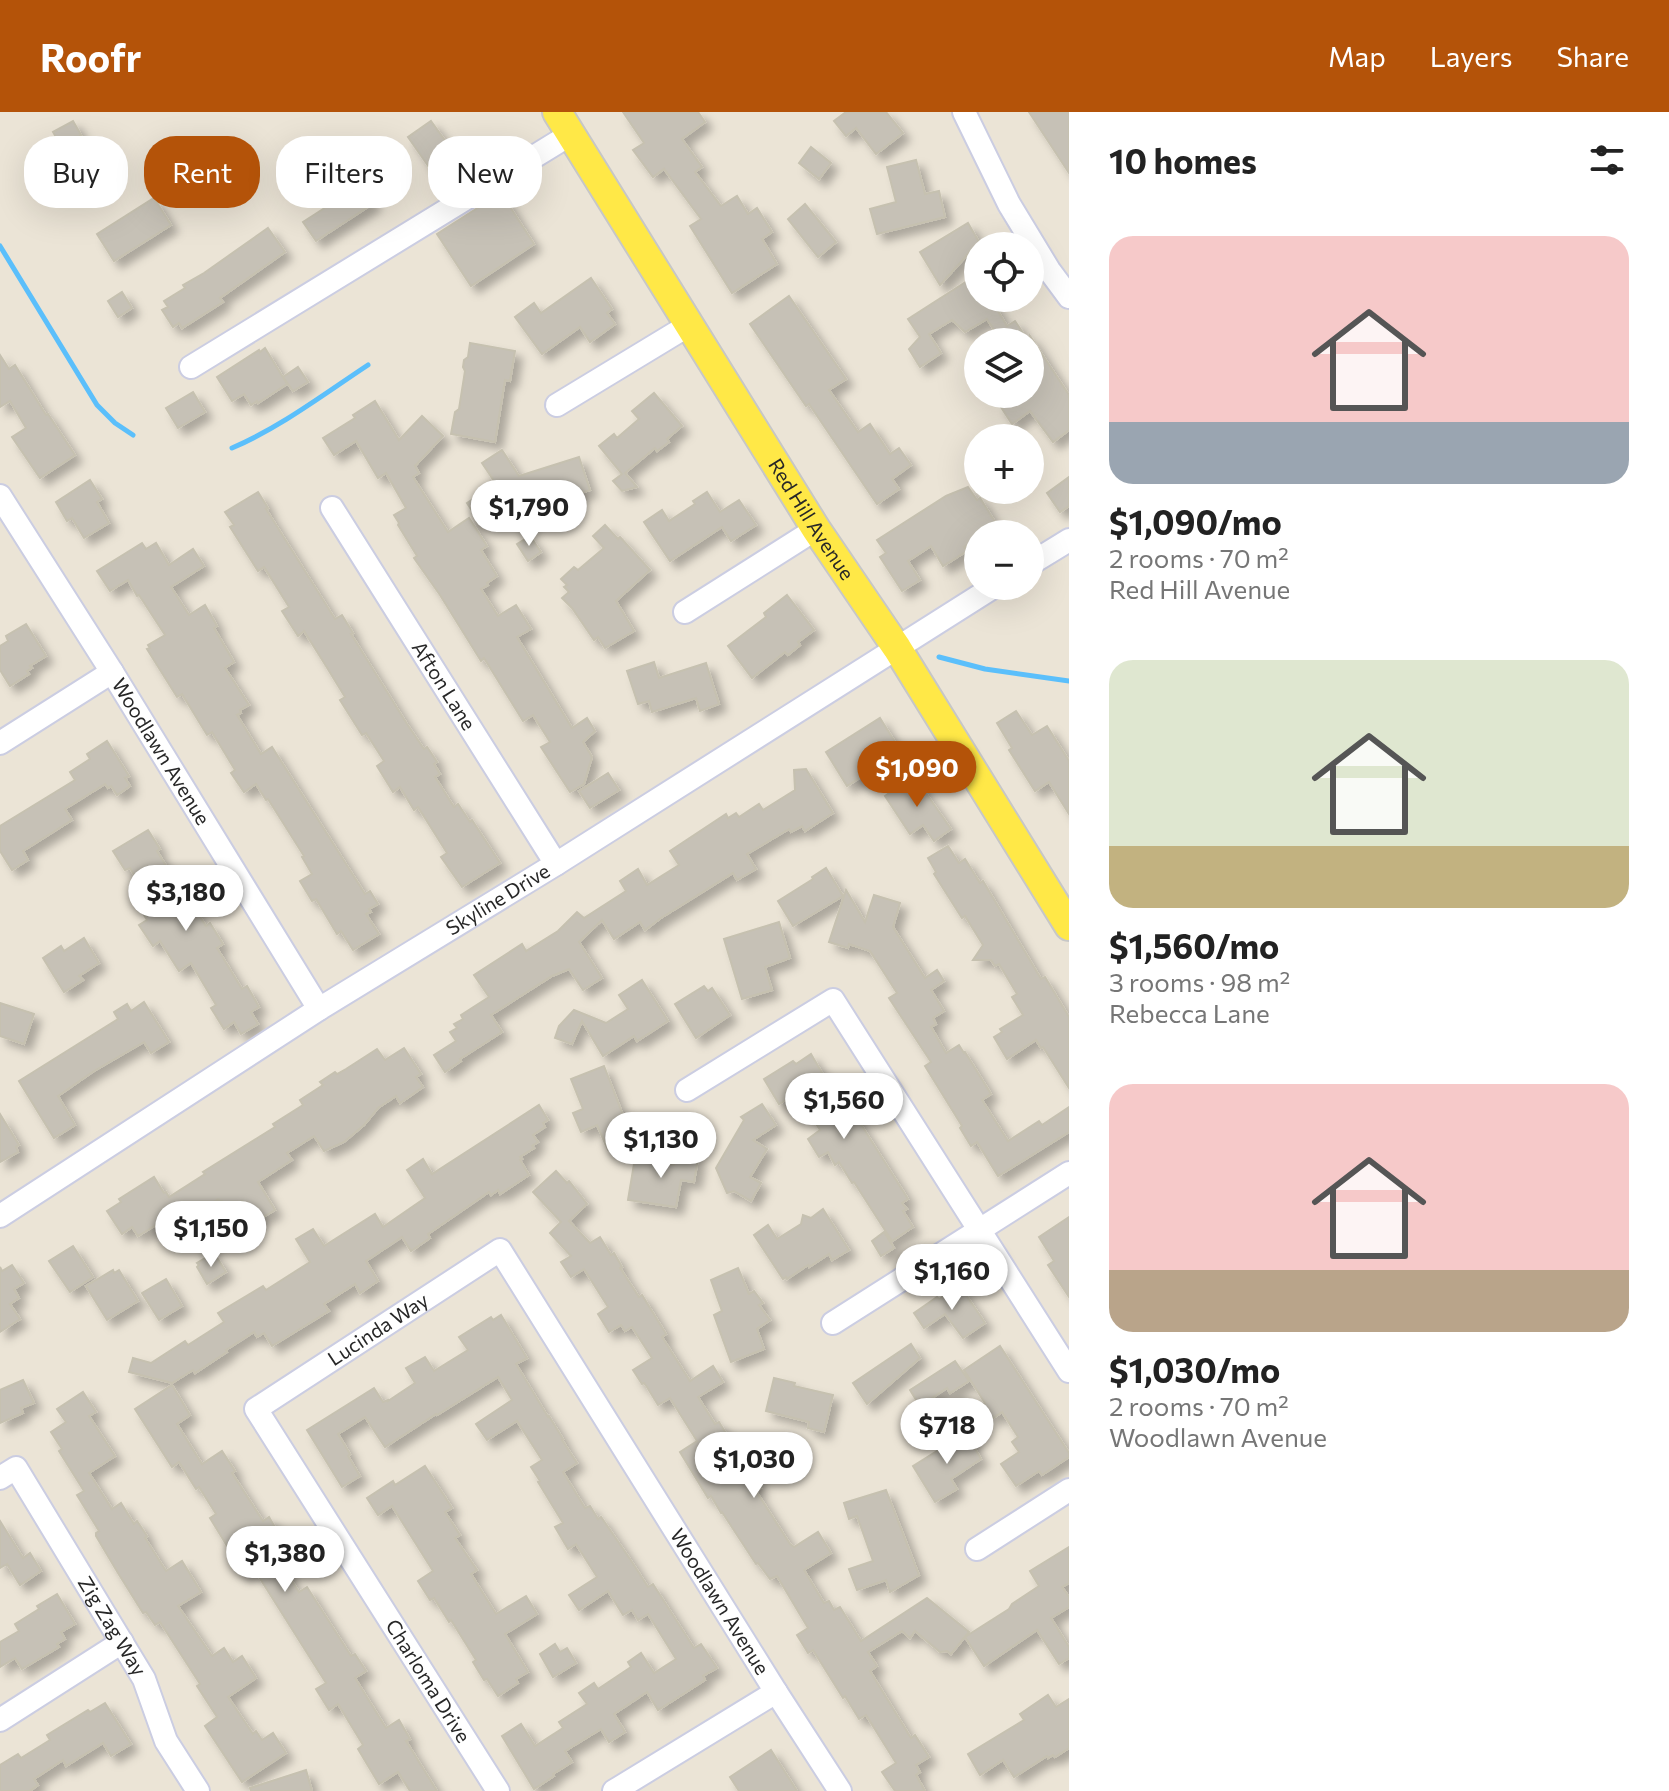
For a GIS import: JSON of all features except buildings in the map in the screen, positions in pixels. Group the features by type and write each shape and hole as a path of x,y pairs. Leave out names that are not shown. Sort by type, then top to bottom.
{"main road":[{"name":"Red Hill Avenue","path":"564,123 816,529 897,648 1069,926"}],"street":[{"path":"964,112 1009,204 1069,297"},
{"path":"191,367 564,123"},
{"path":"557,405 689,325"},
{"name":"Woodlawn Avenue","path":"0,496 319,1009"},
{"name":"Afton Lane","path":"332,508 556,864"},
{"path":"685,612 816,529"},
{"path":"1044,555 1069,540"},
{"name":"Skyline Drive","path":"0,1216 319,1009 556,864 973,600"},
{"path":"0,743 112,672"},
{"path":"687,1090 833,1000 1069,1371"},
{"path":"833,1323 1069,1173"},
{"name":"Woodlawn Avenue","path":"500,1250 840,1791"},
{"name":"Lucinda Way","path":"256,1409 500,1250"},
{"name":"Charloma Drive","path":"256,1409 498,1791"},
{"name":"Zig Zag Way","path":"8,1473 122,1642 144,1679 166,1741 198,1791"},
{"path":"977,1549 1069,1490"},
{"path":"0,1720 122,1642"},
{"path":"614,1791 776,1692"}],"waterway":[{"path":"0,246 97,405 133,435"},
{"path":"232,448 285,420 368,365"},
{"path":"939,657 985,669 1069,681"}]}
